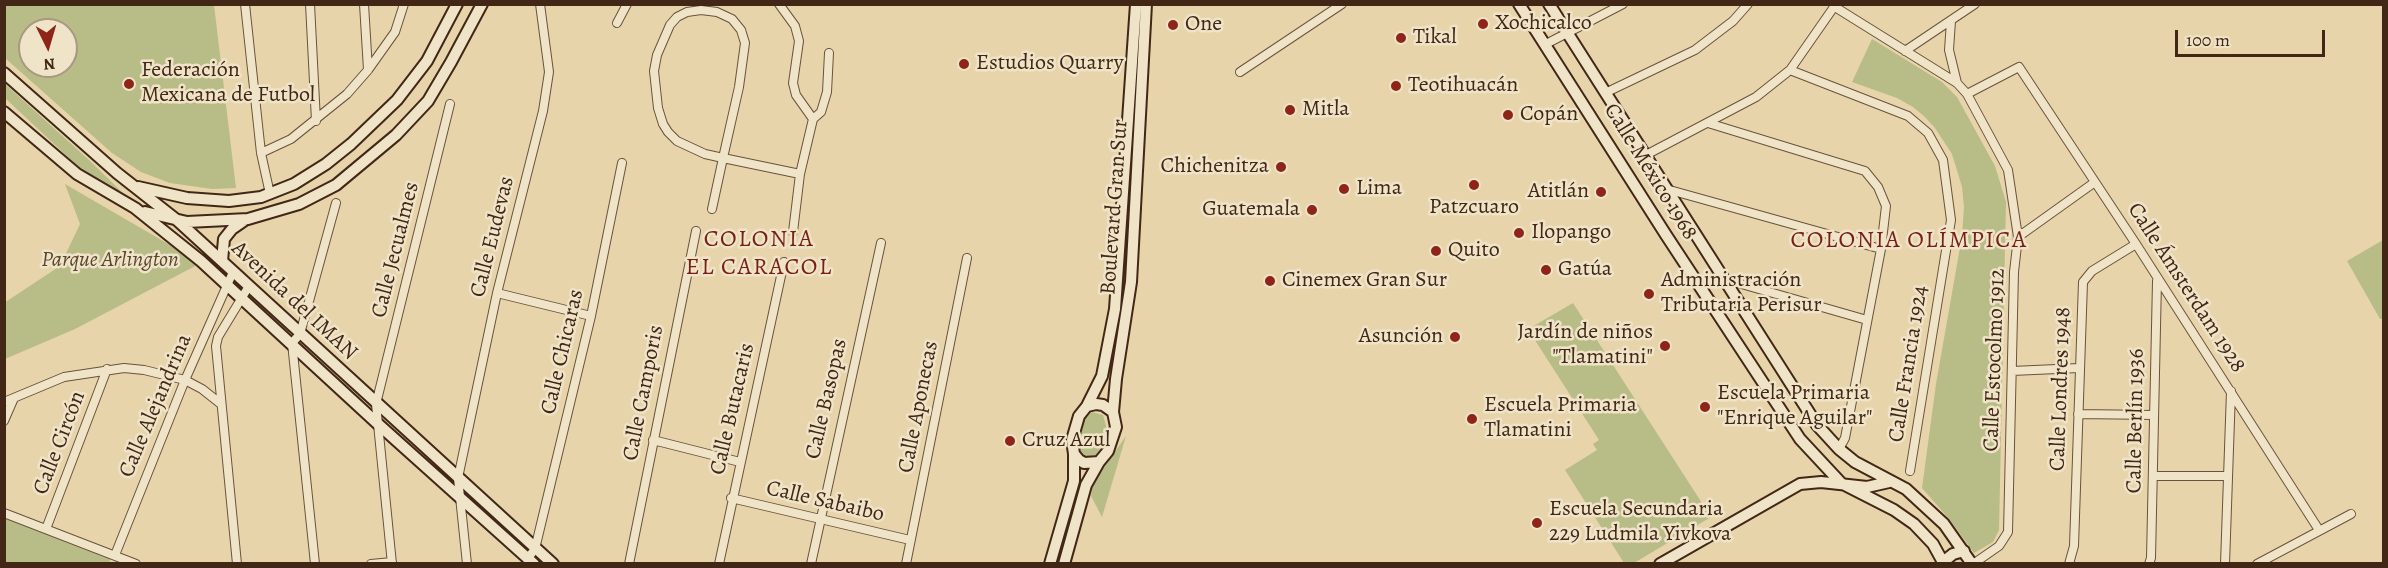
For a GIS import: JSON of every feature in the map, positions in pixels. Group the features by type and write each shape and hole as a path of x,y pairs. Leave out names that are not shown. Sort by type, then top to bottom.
{"street":[{"path":"245,4 261,153 270,194"},
{"path":"310,4 316,120"},
{"path":"364,4 368,70"},
{"path":"261,153 291,139 347,94 368,70 395,32 404,4"},
{"name":"Calle Eudevas","path":"467,564 458,478 497,293 544,101 549,72 540,4"},
{"path":"617,23 627,4"},
{"path":"779,4 795,26 799,41 793,83 796,95 813,119"},
{"name":"Boulevard Gran Sur","path":"1087,406 1101,378 1112,329 1118,279 1136,4"},
{"name":"Boulevard Gran Sur","path":"1113,412 1131,282 1146,4"},
{"path":"1240,72 1342,4"},
{"name":"Calle México 1968","path":"1520,4 1768,393 1800,439 1841,483 1894,510 1914,524 1937,550 1943,563"},
{"name":"Calle México 1968","path":"1549,4 1817,425 1839,449 1855,462 1906,489 1944,524 1972,564"},
{"path":"1546,44 1623,4"},
{"path":"1605,93 1695,50 1733,21 1748,4"},
{"path":"1905,51 1975,4"},
{"path":"135,208 154,216 178,221 208,222 248,219 276,213 308,200 336,184 396,135 428,101 452,62 481,5"},
{"path":"1644,156 1756,97 1790,70 1836,6"},
{"name":"Calle Estocolmo 1912","path":"1836,6 1957,83 1967,94 2008,170 2018,237 2014,272 2008,532 1999,546 1972,564"},
{"path":"130,183 156,192 197,200 237,200 270,194 302,179 351,144 403,92 427,61 456,7"},
{"path":"712,209 723,158 740,78 745,44 741,30 732,19 717,12 687,12 677,17 670,25 657,55 654,71 658,108 663,124 677,141 705,154 723,158 800,174"},
{"path":"1951,21 1949,50 1957,83"},
{"path":"794,232 800,174 813,119 821,112 827,92 829,53"},
{"name":"Calle Ámsterdam 1928","path":"1967,94 2019,67 2096,182 2319,530"},
{"name":"Calle Francia 1924","path":"1790,70 1908,116 1928,133 1943,160 1951,220 1910,471"},
{"name":"Avenida del IMAN","path":"4,74 222,261 458,478 533,557"},
{"name":"Calle Jecualmes","path":"392,563 376,404 450,104"},
{"name":"Avenida del IMAN","path":"4,112 77,174 135,208 228,284 460,497 533,557 553,564"},
{"path":"1708,123 1865,171 1878,187 1886,206 1881,249 1845,438 1839,449"},
{"path":"1134,139 1139,148 1132,156 1126,147 1134,139"},
{"path":"351,144 366,161"},
{"name":"Calle Chicaras","path":"533,557 591,316 622,163"},
{"path":"2018,237 2096,182"},
{"path":"1666,189 1881,249"},
{"path":"315,564 292,343 300,334 336,204"},
{"path":"222,261 222,245 228,234 237,224 248,219"},
{"name":"Calle Camporis","path":"629,564 696,231"},
{"name":"Calle Basopas","path":"811,564 881,243"},
{"name":"Calle Londres 1948","path":"2069,564 2074,546 2084,282 2092,271 2136,244"},
{"name":"Calle Aponecas","path":"906,564 967,258"},
{"name":"Calle Butacaris","path":"719,564 731,498 784,262"},
{"name":"Calle Alejandrina","path":"115,555 185,380 233,272"},
{"path":"1723,278 1867,320"},
{"name":"Calle Berlín 1936","path":"2149,564 2151,558 2157,279"},
{"name":"Calle Alejandrina","path":"237,564 216,346 218,337 249,286"},
{"path":"497,293 591,316"},
{"path":"207,332 218,337"},
{"path":"2012,371 2079,368"},
{"path":"4,402 64,377 107,369 144,370 185,380 202,389 221,404"},
{"name":"Calle Circón","path":"46,529 107,369"},
{"path":"2225,564 2231,391"},
{"path":"4,421 14,398"},
{"path":"1050,564 1074,481 1074,428 1079,416 1087,406 1103,405 1113,412 1116,427 1108,451 1099,462 1083,493 1064,564"},
{"path":"2078,414 2154,415"},
{"path":"653,440 740,462"},
{"path":"1074,454 1084,463 1099,462"},
{"path":"2153,476 2228,476"},
{"path":"1660,564 1800,484 1821,482 1867,487 1889,482"},
{"name":"Calle Sabaibo","path":"731,498 910,540"},
{"path":"4,513 136,564"},
{"path":"2257,564 2351,514"},
{"path":"1937,550 1953,537"},
{"path":"1943,563 1953,554 1964,551"},
{"path":"371,564 392,563"}],"green space":[{"name":"Federación Mexicana de Futbol","path":"5,4 214,5 236,188 212,189 170,183 141,172 112,153 28,78 78,78 78,18 18,18 18,70 5,58"},
{"path":"1872,39 1942,82 1957,97 1995,166 2006,202 1999,530 1993,542 1974,553 1950,520 1922,488 1936,384 1962,236 1964,207 1962,187 1952,154 1925,117 1897,98 1852,82"},
{"path":"4,83 130,200 84,172 5,98"},
{"name":"Parque Arlington","path":"65,184 201,263 75,329 5,359 4,303 60,266 80,224"},
{"path":"2383,240 2383,319 2380,319 2347,261"},
{"path":"1573,303 1711,517 1634,563 1624,563 1565,470 1597,450 1593,444 1599,440 1533,337 1527,340 1524,337 1525,331"},
{"path":"1092,412 1103,415 1106,426 1103,444 1096,455 1086,457 1080,451 1078,441 1082,421"},
{"path":"1126,436 1102,517 1091,496 1093,483"},
{"path":"4,517 111,557 109,563 5,563"}],"place":[{"name":"Xochicalco","path":"1483,24"},
{"name":"One","path":"1173,25"},
{"name":"Tikal","path":"1401,38"},
{"name":"Estudios Quarry","path":"964,64"},
{"name":"Federación Mexicana de Futbol","path":"129,84"},
{"name":"Teotihuacán","path":"1396,86"},
{"name":"Mitla","path":"1290,110"},
{"name":"Copán","path":"1508,115"},
{"name":"Chichenitza","path":"1281,167"},
{"name":"Patzcuaro","path":"1474,185"},
{"name":"Lima","path":"1344,189"},
{"name":"Atitlán","path":"1601,192"},
{"name":"Guatemala","path":"1312,210"},
{"name":"Ilopango","path":"1519,233"},
{"name":"Quito","path":"1436,251"},
{"name":"Gatúa","path":"1546,270"},
{"name":"Cinemex Gran Sur","path":"1270,281"},
{"name":"Administración Tributaria Perisur","path":"1649,294"},
{"name":"Asunción","path":"1455,337"},
{"name":"Jardín de niños \"Tlamatini\"","path":"1665,346"},
{"name":"Escuela Primaria \"Enrique Aguilar\"","path":"1705,407"},
{"name":"Escuela Primaria Tlamatini","path":"1472,419"},
{"name":"Cruz Azul","path":"1010,441"},
{"name":"Escuela Secundaria 229 Ludmila Yivkova","path":"1537,523"}],"district":[{"name":"COLONIA OLÍMPICA","path":"1909,241"},
{"name":"COLONIA EL CARACOL","path":"759,254"}]}
